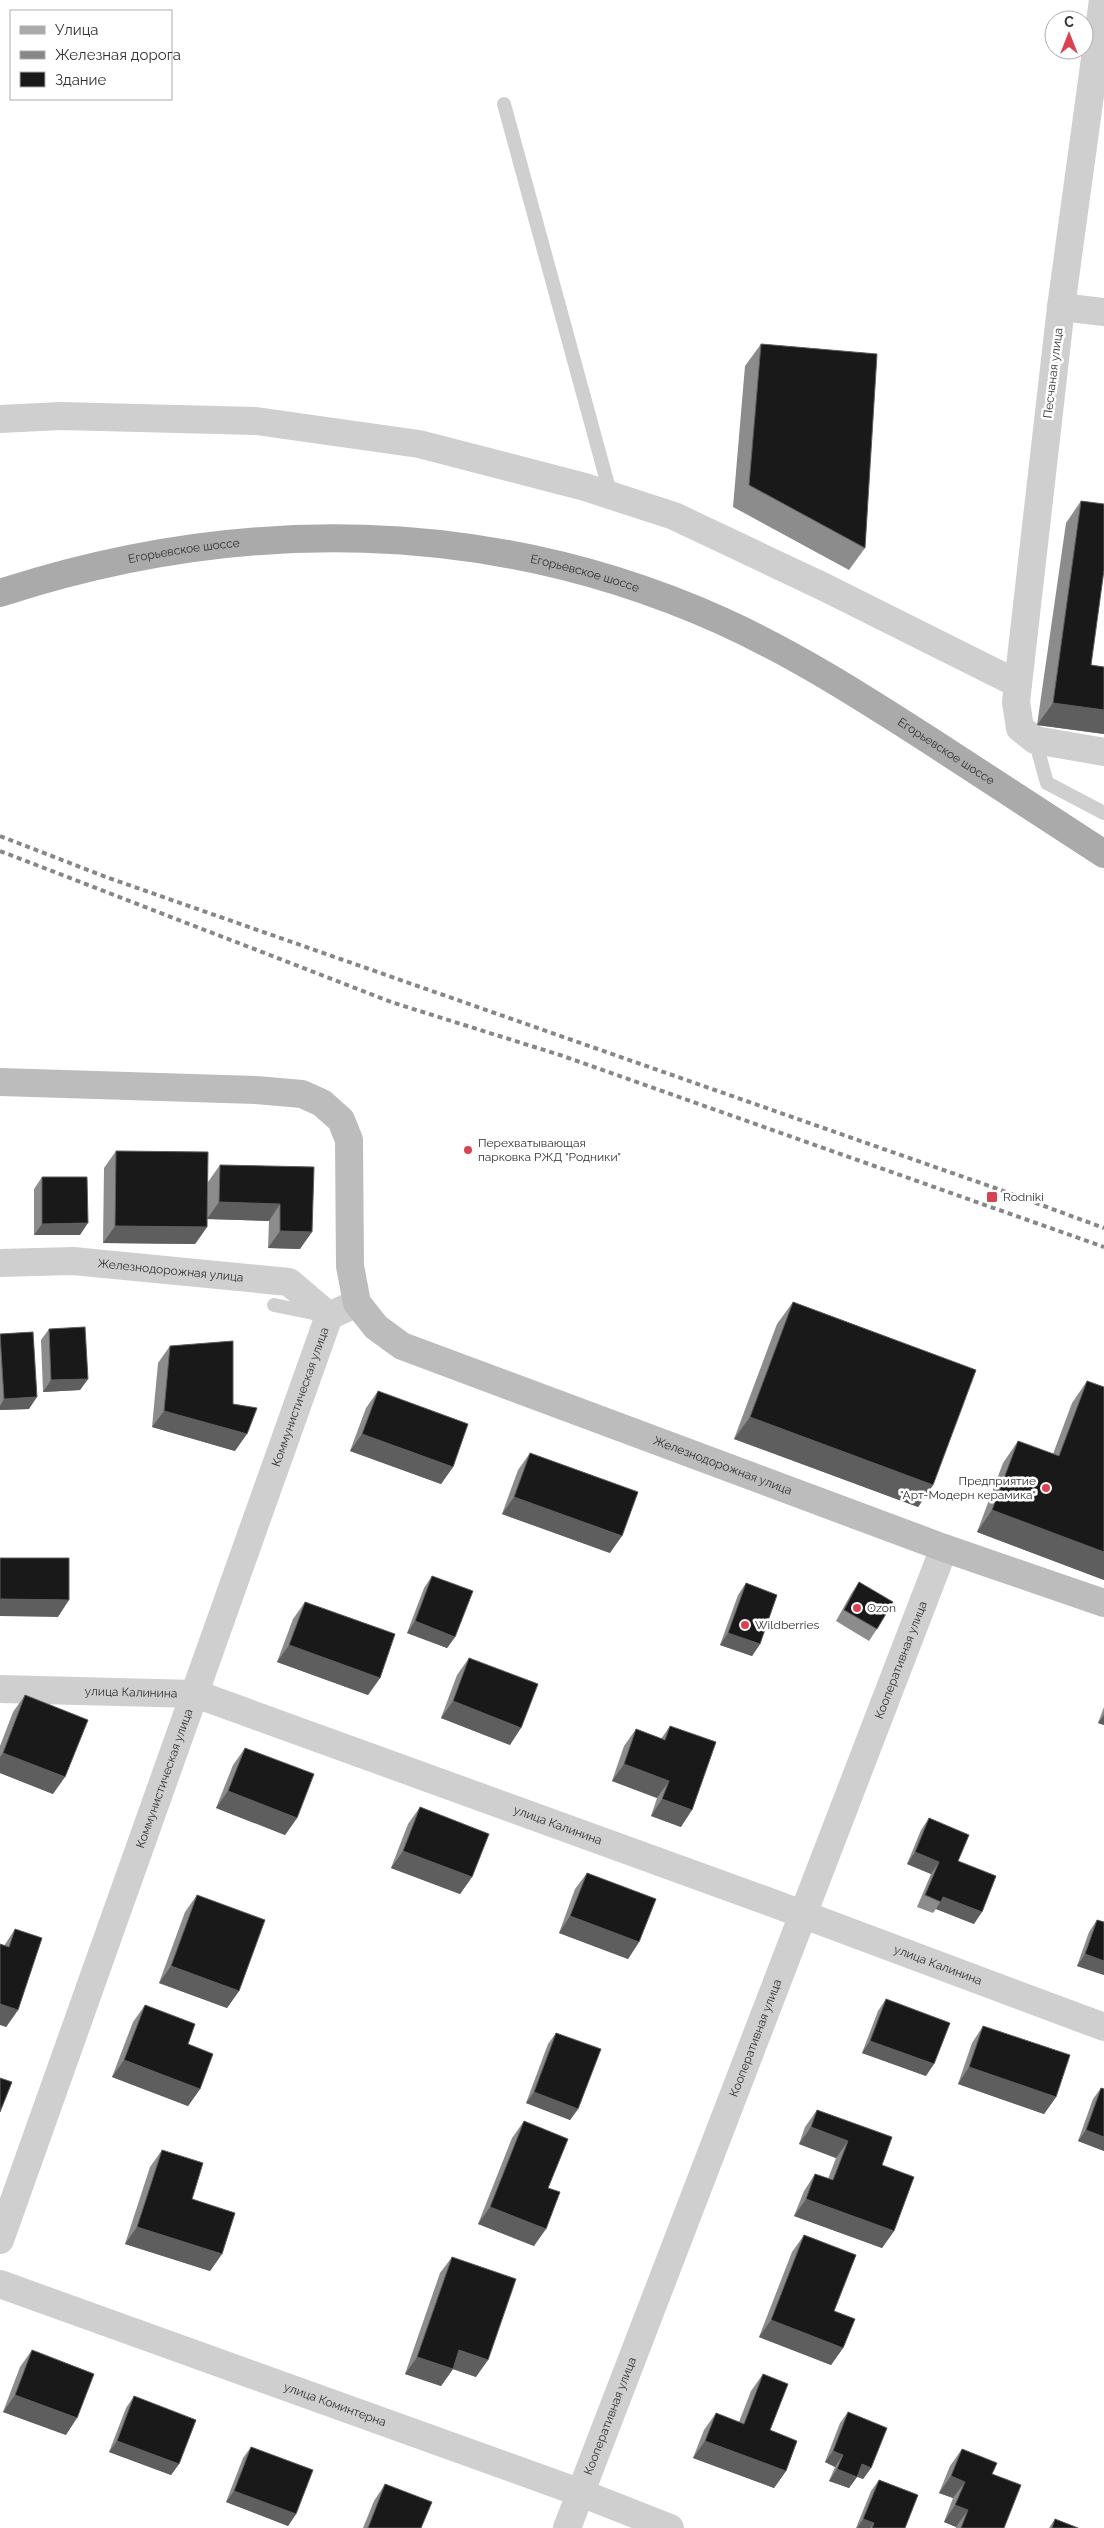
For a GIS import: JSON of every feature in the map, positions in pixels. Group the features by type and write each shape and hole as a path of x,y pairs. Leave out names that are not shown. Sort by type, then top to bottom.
{"main road":[{"name":"Егорьевское шоссе","path":"0,593 101,565 167,551 276,538 384,538 440,542 497,550 553,563 605,577 667,599 721,621 776,648 870,702 1104,854"},
{"path":"0,1082 256,1090 302,1094 322,1103 341,1120 348,1140 350,1266 356,1304"},
{"name":"Железнодорожная улица","path":"356,1304 376,1327 402,1346 944,1548 1104,1603"}],"street":[{"name":"Песчаная улица","path":"1035,740 1020,728 1016,702 1061,307 1103,0"},
{"path":"1061,307 1104,312"},
{"path":"0,418 61,416 256,421 419,444 612,496 674,516 824,587 1018,684"},
{"path":"1035,740 1104,752"},
{"name":"Железнодорожная улица","path":"0,1263 73,1261 289,1282 329,1316"},
{"path":"329,1316 356,1304"},
{"name":"Коммунистическая улица","path":"0,2240 329,1316"},
{"name":"Кооперативная улица","path":"568,2528 944,1548"},
{"name":"улица Калинина","path":"0,1688 196,1694 804,1915 1104,2027"},
{"name":"улица Коминтерна","path":"0,2284 581,2493 670,2528"}],"lane":[{"path":"504,104 612,496"},
{"path":"1035,740 1047,782 1104,813"},
{"path":"274,1305 329,1316"}],"building":[{"path":"761,344 877,354 865,548 749,485"},
{"path":"1081,501 1104,504 1104,570 1091,665 1104,667 1104,710 1053,703"},
{"path":"116,1151 208,1152 207,1227 115,1226"},
{"path":"220,1165 314,1167 312,1232 280,1231 280,1204 219,1202"},
{"path":"42,1177 87,1177 88,1223 42,1224"},
{"path":"793,1302 976,1370 933,1485 750,1417"},
{"path":"85,1327 88,1379 51,1380 49,1329"},
{"path":"33,1332 37,1397 4,1399 0,1334"},
{"path":"233,1341 233,1404 257,1408 247,1434 164,1411 170,1346"},
{"name":"Предприятие \"Арт-Модерн керамика\"","path":"1087,1381 1104,1387 1104,1552 992,1510 1018,1441 1059,1456"},
{"path":"378,1391 468,1424 453,1467 362,1434"},
{"path":"530,1453 638,1492 622,1536 514,1497"},
{"path":"0,1558 69,1558 69,1600 0,1599"},
{"path":"432,1576 473,1591 455,1637 415,1621"},
{"path":"859,1582 893,1602 877,1629 844,1610"},
{"name":"Wildberries","path":"746,1583 777,1595 760,1644 728,1633"},
{"path":"305,1602 395,1634 380,1678 289,1645"},
{"path":"469,1658 538,1684 521,1728 453,1701"},
{"path":"25,1695 88,1720 65,1777 3,1753"},
{"path":"670,1726 716,1742 692,1810 662,1799 669,1781 624,1764 636,1729 665,1740"},
{"path":"245,1748 314,1774 297,1818 228,1791"},
{"path":"420,1807 489,1834 472,1877 403,1851"},
{"path":"929,1818 969,1835 958,1861 996,1876 982,1912 943,1897 941,1902 925,1895 939,1862 915,1852"},
{"path":"587,1873 656,1899 639,1942 570,1916"},
{"path":"197,1895 265,1920 239,1991 171,1966"},
{"path":"1097,1920 1104,1922 1104,1961 1085,1954"},
{"path":"15,1929 42,1938 18,2010 0,2004 0,1944 9,1947"},
{"path":"886,1999 950,2023 934,2064 870,2041"},
{"path":"145,2005 195,2024 188,2044 213,2054 200,2089 124,2060"},
{"path":"983,2026 1070,2055 1056,2097 969,2067"},
{"path":"556,2033 601,2049 578,2109 534,2092"},
{"path":"0,2078 12,2082 0,2112"},
{"path":"1101,2088 1104,2089 1104,2137 1086,2130"},
{"path":"817,2110 892,2137 882,2165 914,2177 894,2231 806,2199 815,2174 833,2180 848,2141 811,2127"},
{"path":"524,2121 568,2139 548,2188 560,2192 546,2229 490,2207"},
{"path":"162,2150 203,2163 192,2199 235,2213 222,2254 137,2227"},
{"path":"804,2235 856,2255 834,2311 855,2319 843,2348 771,2320"},
{"path":"452,2257 516,2279 488,2360 459,2350 453,2369 417,2357"},
{"path":"32,2350 94,2374 77,2418 15,2395"},
{"path":"763,2374 788,2384 770,2430 797,2441 786,2471 705,2441 716,2413 744,2424"},
{"path":"134,2396 196,2420 179,2464 117,2441"},
{"path":"848,2412 887,2428 871,2468 862,2464 857,2477 837,2469 843,2455 833,2451"},
{"path":"251,2447 313,2470 296,2514 234,2491"},
{"path":"962,2449 997,2463 992,2474 1021,2485 1004,2528 961,2528 968,2510 955,2505 965,2482 951,2476"},
{"path":"879,2480 918,2495 905,2528 872,2528 874,2523 863,2519"},
{"path":"385,2484 432,2502 421,2528 368,2528"},
{"path":"1055,2519 1078,2528 1052,2528"}],"railway":[{"path":"0,836 106,877 995,1188 1104,1228"},
{"path":"0,851 394,1003 560,1055 1104,1247"}],"place":[{"name":"Перехватывающая парковка РЖД \"Родники\"","path":"468,1150"},
{"name":"Rodniki","path":"992,1197"},
{"name":"Предприятие \"Арт-Модерн керамика\"","path":"1046,1488"},
{"name":"Ozon","path":"857,1608"},
{"name":"Wildberries","path":"745,1625"}]}
